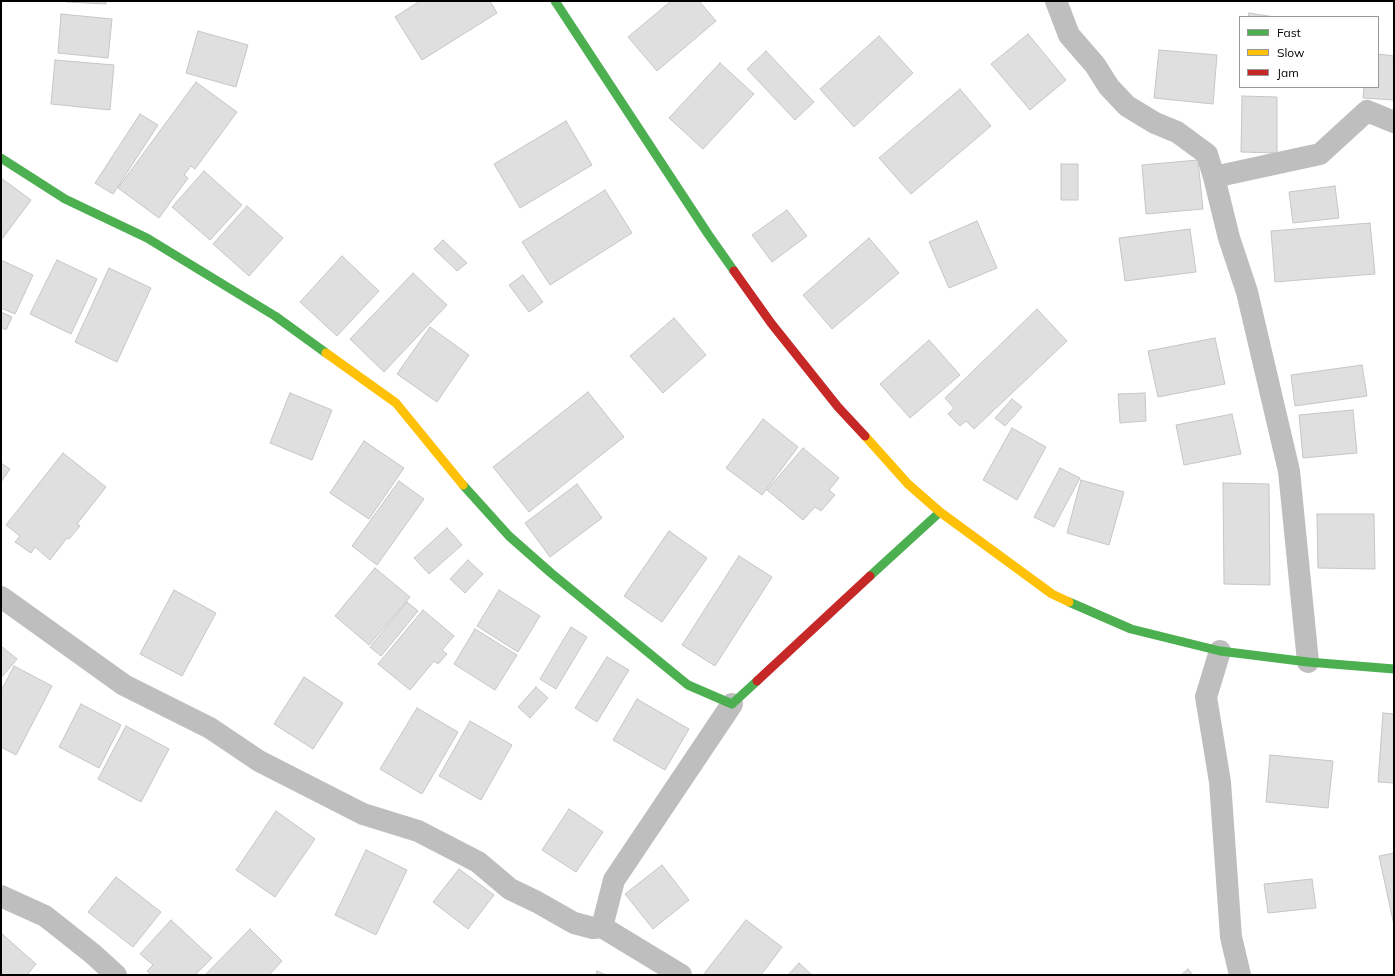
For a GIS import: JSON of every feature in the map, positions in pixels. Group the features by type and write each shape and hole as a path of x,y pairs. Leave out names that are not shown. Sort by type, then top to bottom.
{"street":[{"path":"555,1 708,234 771,323 838,407 908,484 940,512 1052,594 1131,629 1220,651 1308,662 1394,669"},
{"path":"1056,1 1069,35 1095,65 1109,87 1127,106 1155,123 1177,132 1207,154 1229,238 1247,292 1289,471 1308,662"},
{"path":"1214,177 1320,154 1367,111 1394,122"},
{"path":"1,158 65,199 147,238 275,316 396,403 464,486 509,536 551,573 688,685 732,704"},
{"path":"602,927 614,880 732,704 940,512"},
{"path":"1,597 124,685 210,728 259,761 363,814 418,831 478,862 510,889 574,923 593,928 602,927 681,975"},
{"path":"1220,651 1206,697 1220,782 1231,937 1240,975"},
{"path":"1,896 45,916 93,954 116,975"}],"building":[{"path":"106,1 106,4 66,2"},
{"path":"420,1 490,1 497,13 422,60 395,17"},
{"path":"671,1 699,1 716,21 657,71 628,37"},
{"path":"1249,13 1268,16 1248,16"},
{"path":"61,14 112,19 108,58 58,53"},
{"path":"198,31 248,45 236,87 186,73"},
{"path":"1028,34 1066,80 1030,110 991,64"},
{"path":"879,36 913,73 854,127 820,89"},
{"path":"1159,50 1217,55 1213,104 1154,98"},
{"path":"766,51 814,102 795,120 747,69"},
{"path":"1379,54 1394,56 1394,100 1363,98 1364,88 1379,88"},
{"path":"55,60 114,65 110,110 51,104"},
{"path":"720,63 754,94 703,149 669,118"},
{"path":"196,82 237,112 195,169 191,166 184,175 188,178 159,218 118,188"},
{"path":"960,89 991,126 911,194 879,158"},
{"path":"1242,96 1277,97 1277,153 1241,152"},
{"path":"140,114 158,125 113,194 95,183"},
{"path":"566,121 592,165 520,208 494,164"},
{"path":"1198,160 1203,209 1146,214 1142,165"},
{"path":"1061,164 1078,164 1078,200 1061,200"},
{"path":"204,171 242,205 210,240 172,207"},
{"path":"1,178 31,200 2,239 1,239"},
{"path":"1335,186 1339,218 1293,223 1289,192"},
{"path":"605,190 632,233 550,285 522,242"},
{"path":"247,206 283,238 249,276 213,244"},
{"path":"787,210 807,236 772,262 752,235"},
{"path":"977,221 997,268 949,288 929,242"},
{"path":"1370,223 1375,274 1275,282 1271,231"},
{"path":"1190,229 1196,272 1125,281 1119,238"},
{"path":"869,238 899,273 832,329 803,295"},
{"path":"443,240 467,263 457,271 434,249"},
{"path":"342,256 379,291 337,336 300,302"},
{"path":"1,260 33,275 15,314 1,308"},
{"path":"57,260 97,279 71,334 30,314"},
{"path":"109,268 151,288 117,362 75,342"},
{"path":"413,273 447,305 384,372 350,339"},
{"path":"523,275 543,302 529,312 509,285"},
{"path":"1037,309 1067,341 974,429 966,421 960,426 948,414 954,408 945,398"},
{"path":"1,312 12,317 6,330 1,327"},
{"path":"674,318 706,355 663,393 630,356"},
{"path":"430,327 469,355 437,402 397,374"},
{"path":"1215,338 1225,384 1158,397 1148,351"},
{"path":"929,340 960,375 910,418 880,384"},
{"path":"1362,365 1367,396 1295,406 1291,375"},
{"path":"588,392 624,437 529,512 493,467"},
{"path":"290,393 332,410 312,460 270,443"},
{"path":"1145,393 1146,421 1120,423 1118,394"},
{"path":"1012,399 1022,407 1005,426 995,418"},
{"path":"1353,410 1357,453 1303,458 1299,415"},
{"path":"1232,414 1241,454 1184,465 1176,425"},
{"path":"763,419 798,447 762,495 726,468"},
{"path":"1012,428 1046,447 1017,500 983,480"},
{"path":"364,441 404,468 369,519 330,493"},
{"path":"803,448 839,478 829,490 835,495 821,511 815,507 803,520 767,490"},
{"path":"63,453 106,487 77,524 80,526 69,539 67,538 50,560 35,547 31,553 15,542 20,536 6,525"},
{"path":"1,463 10,469 1,482"},
{"path":"1060,468 1080,478 1054,527 1034,517"},
{"path":"1081,480 1124,492 1109,545 1067,533"},
{"path":"399,481 424,499 377,565 352,546"},
{"path":"1223,483 1269,484 1270,585 1224,584"},
{"path":"577,484 602,518 550,557 525,523"},
{"path":"1317,514 1374,514 1375,569 1318,568"},
{"path":"447,528 462,545 429,574 414,558"},
{"path":"669,531 707,558 662,622 624,596"},
{"path":"739,556 772,577 715,666 682,645"},
{"path":"468,560 483,574 465,593 450,579"},
{"path":"375,568 410,597 369,645 335,616"},
{"path":"174,590 216,613 182,676 140,654"},
{"path":"499,590 540,616 518,652 477,626"},
{"path":"407,602 418,611 381,656 370,647"},
{"path":"423,610 454,636 442,650 447,654 438,664 434,661 410,690 378,664"},
{"path":"571,627 587,637 556,689 540,679"},
{"path":"475,629 517,655 495,690 454,664"},
{"path":"1,646 17,659 1,678"},
{"path":"607,657 629,670 597,722 575,708"},
{"path":"14,666 52,686 16,755 1,747 1,691"},
{"path":"304,677 343,703 313,749 274,724"},
{"path":"536,687 548,698 530,718 518,707"},
{"path":"637,699 689,729 665,770 613,740"},
{"path":"81,704 121,725 99,768 59,747"},
{"path":"417,708 458,732 422,794 380,769"},
{"path":"1383,713 1394,714 1394,783 1378,782"},
{"path":"470,721 512,745 481,800 439,776"},
{"path":"126,726 169,749 141,802 98,779"},
{"path":"1270,755 1333,761 1328,808 1266,802"},
{"path":"569,809 603,832 576,872 542,850"},
{"path":"276,811 315,839 275,897 236,870"},
{"path":"366,850 407,870 376,935 335,915"},
{"path":"1394,853 1394,925 1379,856"},
{"path":"662,865 689,900 653,929 625,894"},
{"path":"459,869 494,895 468,929 433,902"},
{"path":"116,877 161,912 133,947 88,912"},
{"path":"1312,879 1316,908 1268,913 1264,884"},
{"path":"171,920 212,958 195,975 151,975 147,971 153,965 140,954"},
{"path":"746,920 782,947 761,975 703,975"},
{"path":"250,929 282,961 269,975 205,975"},
{"path":"1,933 36,964 27,975 1,975"},
{"path":"799,963 812,975 788,975"},
{"path":"1188,969 1193,975 1181,975"},
{"path":"597,971 606,975 596,975"}],"traffic: fast":[{"path":"555,1 708,234 734,271"},
{"path":"1,158 65,199 147,238 275,316 326,353"},
{"path":"463,485 509,536 551,573 688,685 732,704 757,681"},
{"path":"870,576 940,512"},
{"path":"1069,602 1131,629 1220,651 1308,662 1394,669"}],"traffic: slow":[{"path":"326,353 396,403 463,485"},
{"path":"865,436 908,484 940,512 1052,594 1069,602"}],"traffic: jam":[{"path":"734,271 771,323 838,407 865,436"},
{"path":"757,681 870,576"}]}
